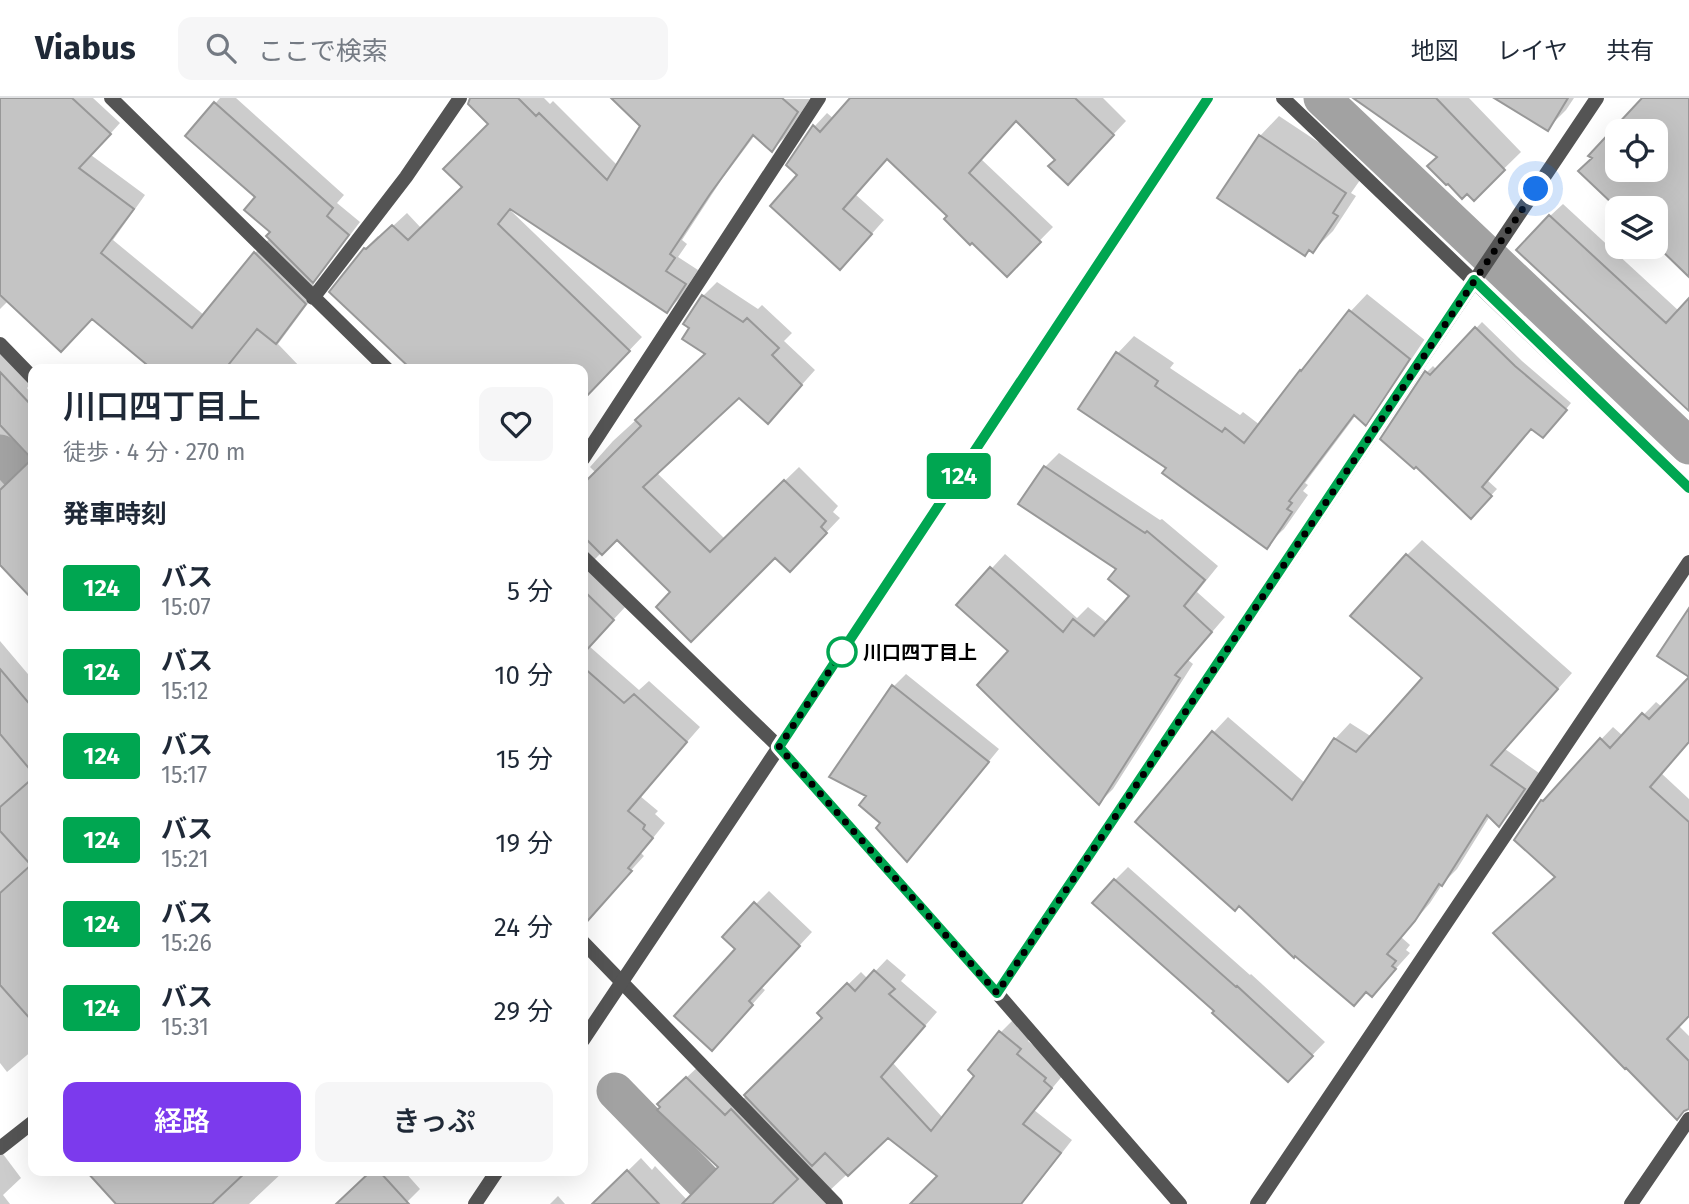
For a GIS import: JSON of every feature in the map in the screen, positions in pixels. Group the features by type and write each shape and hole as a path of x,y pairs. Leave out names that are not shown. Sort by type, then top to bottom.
{"street":[{"path":"111,98 382,364"},
{"path":"313,298 406,177 460,98"},
{"path":"588,451 819,98"},
{"path":"588,1032 1208,98"},
{"path":"1283,98 1689,488"},
{"path":"997,993 1597,98"},
{"path":"0,344 28,373"},
{"path":"588,562 779,747 1180,1204"},
{"path":"1257,1204 1689,562"},
{"path":"588,947 836,1204"},
{"path":"1631,1204 1689,1119"},
{"path":"0,1148 28,1126"},
{"path":"475,1204 494,1176"}],"building":[{"path":"0,98 72,98 111,134 79,168 134,209 101,253 192,328 254,252 306,304 276,344 257,329 229,364 146,364 92,319 61,352 0,295"},
{"path":"470,98 518,98 536,116 539,113 607,180 640,126 611,98 782,98 798,112 772,152 753,135 670,254 675,258 666,271 686,284 667,313 510,209 498,224 630,351 588,395 588,364 406,364 329,292 364,248 392,225 408,240 462,187 443,169 488,124 468,104"},
{"path":"850,98 1075,98 1114,135 1068,185 1048,166 1055,160 1016,121 969,173 1041,242 1007,277 972,243 970,245 944,219 947,216 887,159 843,209 872,234 840,270 770,206 797,175 786,165 813,125 820,132"},
{"path":"1353,98 1436,98 1505,170 1474,201 1467,194 1462,199 1427,166 1437,157"},
{"path":"1494,98 1568,98 1548,131"},
{"path":"1642,98 1689,98 1689,277 1668,257 1668,196 1605,197 1578,171 1592,158 1588,156 1605,138 1605,182 1668,182 1668,119 1622,119"},
{"path":"214,102 333,208 327,216 349,235 313,283 266,236 270,232 244,210 255,197 185,136"},
{"path":"1259,135 1346,193 1333,213 1338,216 1313,253 1309,250 1305,256 1217,198"},
{"path":"1549,215 1666,323 1689,298 1689,411 1516,250"},
{"path":"702,295 743,322 747,318 779,348 772,355 802,385 768,424 739,398 643,487 710,552 784,480 826,521 821,527 827,533 790,572 775,558 691,642 656,607 670,592 617,540 602,555 588,541 588,479 641,426 635,420 705,354 682,339 689,328 683,324"},
{"path":"1349,310 1410,359 1366,426 1354,415 1289,501 1292,503 1287,509 1292,512 1267,549 1162,473 1166,468 1078,409 1116,352 1158,381 1155,386 1222,432 1225,428 1244,443"},
{"path":"1475,327 1515,366 1567,410 1543,438 1531,429 1482,487 1492,496 1471,519 1416,467 1414,469 1380,439 1425,371 1430,375"},
{"path":"0,372 28,402 28,455 0,425"},
{"path":"28,463 28,595 0,565 0,490"},
{"path":"1044,466 1145,533 1147,531 1205,580 1184,606 1212,632 1175,675 1180,678 1099,805 977,685 1008,651 956,605 990,567 1063,632 1073,619 1094,636 1129,596 1108,579 1116,569 1018,504"},
{"path":"1406,554 1558,689 1491,765 1525,789 1499,827 1487,815 1442,886 1439,884 1415,921 1387,954 1396,961 1392,966 1396,969 1372,997 1366,992 1354,1006 1295,956 1294,958 1239,906 1235,911 1135,822 1212,731 1292,800 1334,738 1356,752 1422,678 1350,616"},
{"path":"588,595 614,620 588,649"},
{"path":"1689,608 1689,677 1657,656"},
{"path":"0,669 28,702 28,767 0,734"},
{"path":"588,671 624,703 634,694 687,742 628,811 645,825 643,829 653,838 628,868 632,871 588,920"},
{"path":"1689,677 1689,742 1650,787 1689,822 1689,1016 1667,1039 1689,1061 1689,1109 1677,1120 1493,933 1555,877 1514,840 1541,800 1543,801 1600,738 1610,748 1642,713 1649,719"},
{"path":"892,685 989,762 907,862 876,828 880,823 859,805 866,796 829,777"},
{"path":"28,782 28,862 0,831 0,807"},
{"path":"28,868 28,1016 0,985 0,893"},
{"path":"1114,879 1313,1056 1288,1082 1212,1013 1214,1011 1092,903"},
{"path":"754,902 800,946 749,1001 753,1005 712,1051 674,1016 735,949 722,937"},
{"path":"874,970 895,989 889,994 925,1026 881,1077 931,1131 974,1076 968,1070 999,1031 1021,1049 1017,1054 1046,1078 1044,1081 1052,1088 1023,1124 1061,1153 1021,1204 910,1204 937,1176 888,1138 848,1176 825,1153 812,1166 744,1095 822,1018 817,1013 847,983 855,991"},
{"path":"686,1077 725,1115 731,1109 798,1179 772,1204 682,1204 718,1167 657,1110 660,1107 657,1104"},
{"path":"627,1170 659,1204 592,1204"},
{"path":"91,1176 242,1176 212,1204 116,1204"},
{"path":"366,1176 384,1176 409,1204 336,1204"}],"waterway":[{"path":"1322,98 1689,446"},
{"path":"0,453 28,483"},
{"path":"615,1091 725,1204"}],"bus line":[{"name":"124","path":"1208,98 779,747 997,993 1474,280 1689,488"}],"place":[{"name":"川口四丁目上","path":"842,652"}],"route":[{"path":"842,652 779,747 997,993 1536,189"}]}
